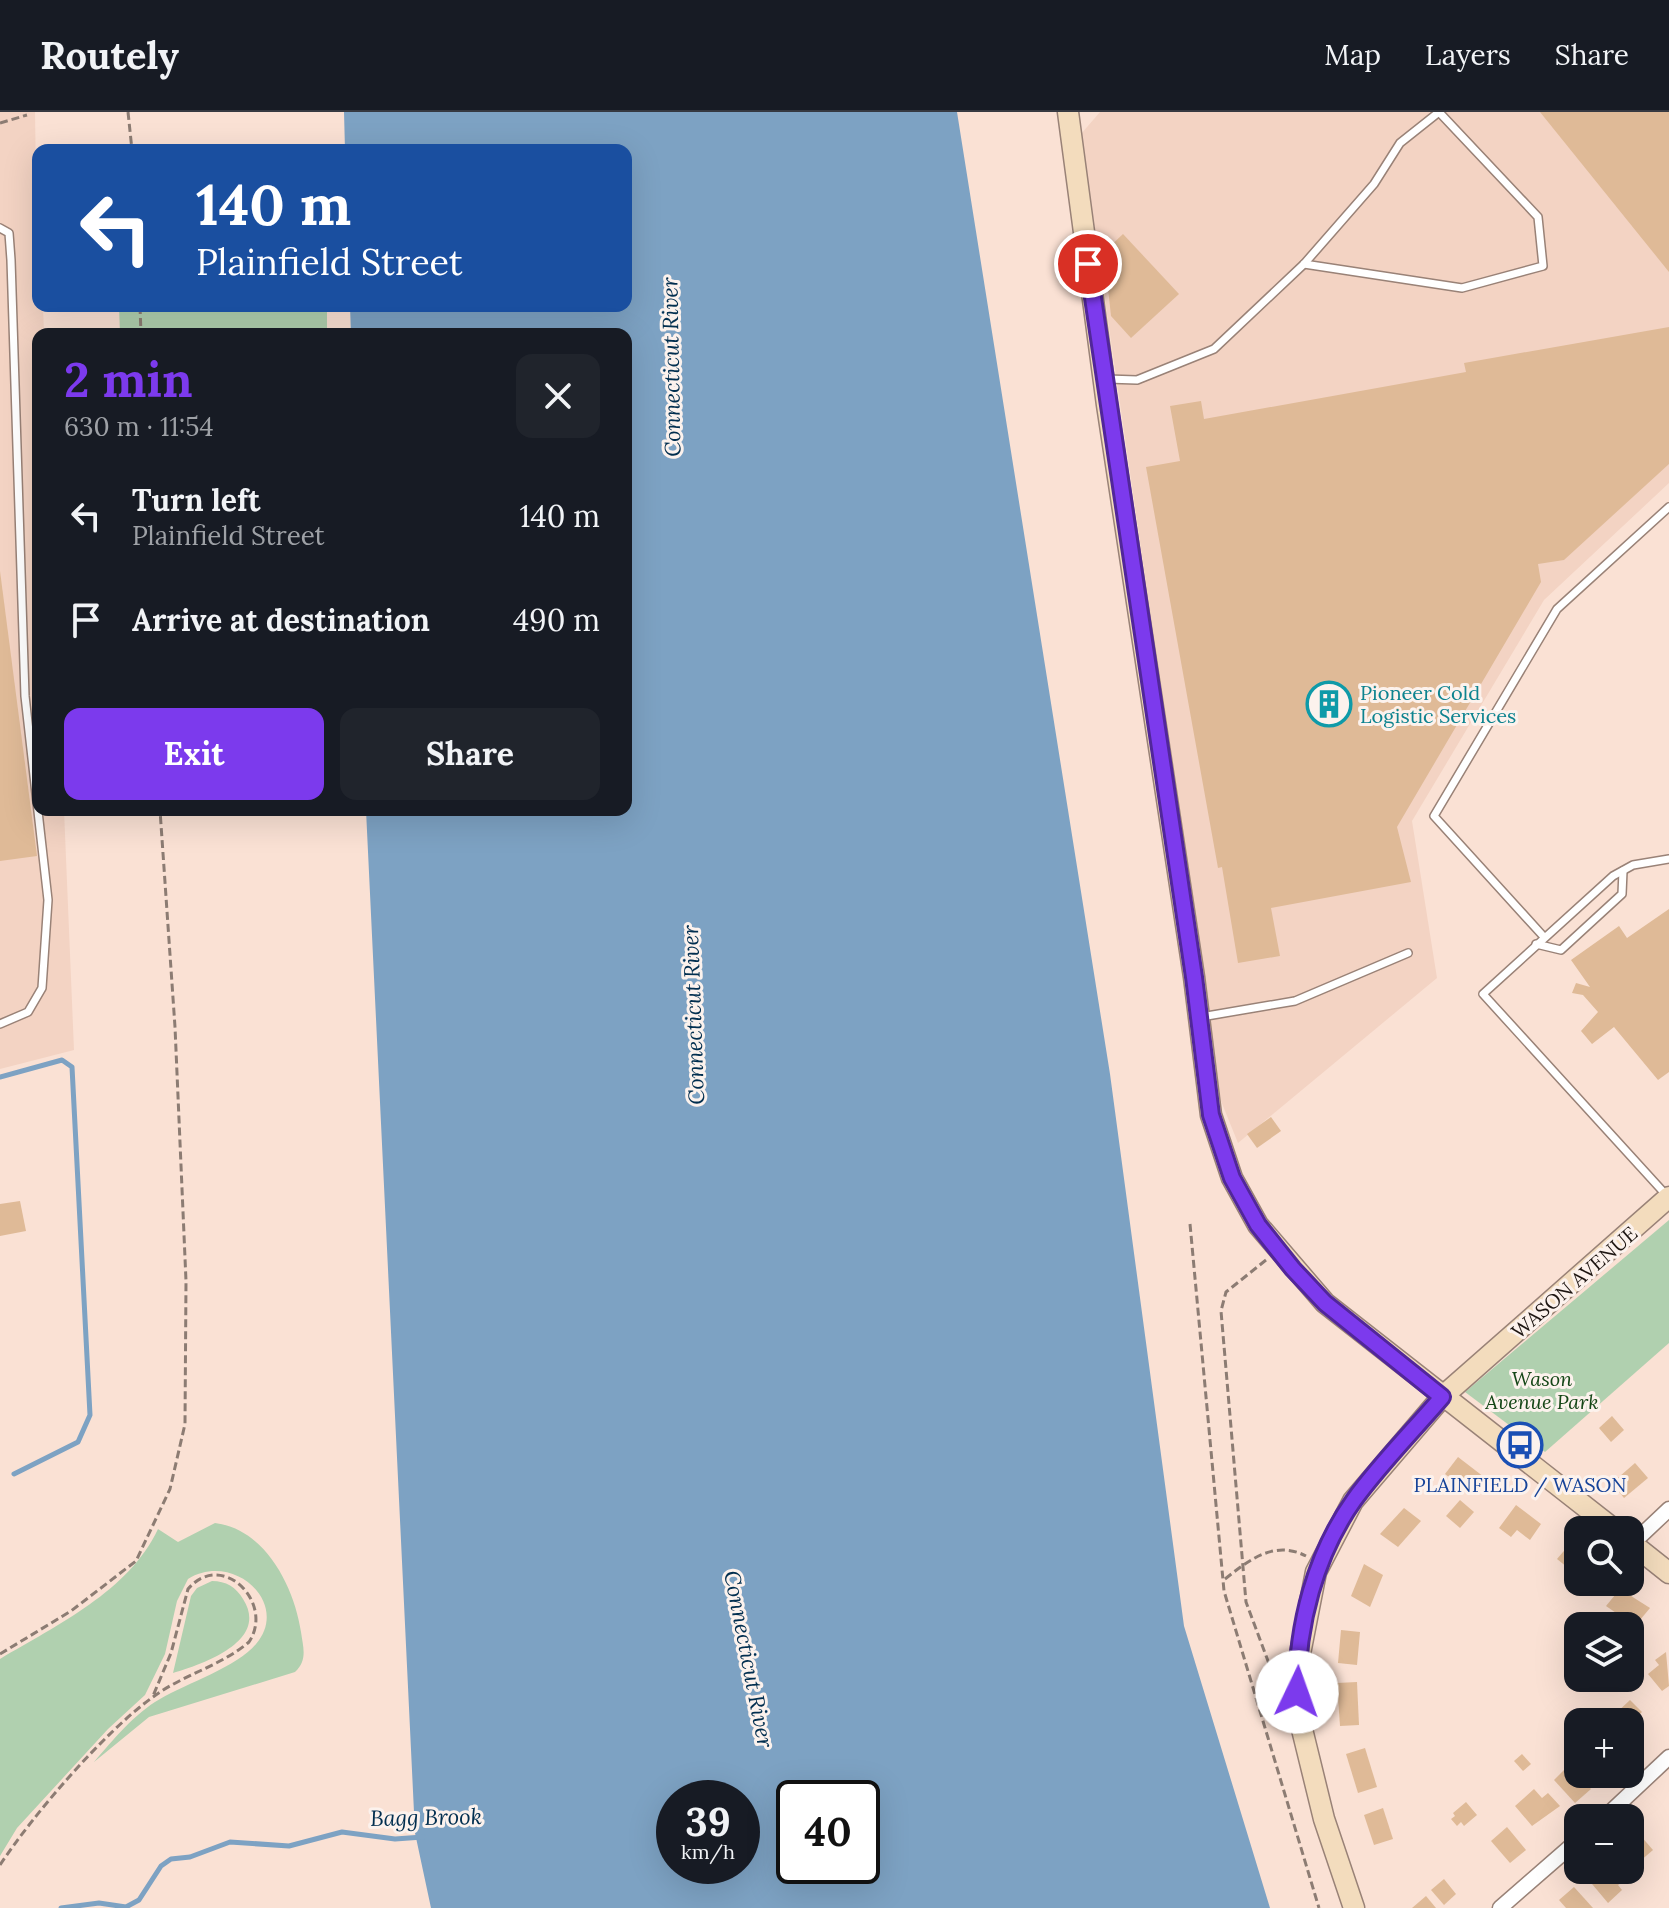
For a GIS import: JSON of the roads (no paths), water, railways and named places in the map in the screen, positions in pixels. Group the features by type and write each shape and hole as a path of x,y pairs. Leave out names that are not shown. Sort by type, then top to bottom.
{"street":[{"path":"1068,112 1211,1115 1224,1157 1258,1225 1325,1303 1597,1516"},
{"name":"WASON AVENUE","path":"1354,1908 1307,1756 1297,1692 1304,1621 1320,1563 1353,1501 1442,1397 1669,1197"},
{"path":"1644,1531 1669,1509"},
{"path":"1644,1553 1669,1573"},
{"path":"1619,1804 1669,1757"},
{"path":"1500,1908 1564,1852"}],"lane":[{"path":"1104,379 1137,380 1214,349 1304,264 1374,184 1400,143 1439,112 1538,217 1543,266 1462,288 1304,264"},
{"path":"0,228 9,233 11,260 25,696 32,758"},
{"path":"1544,937 1434,816 1557,609 1669,507"},
{"path":"0,1024 28,1012 42,988 48,900 39,816"},
{"path":"1669,859 1633,865 1598,887 1483,994 1669,1197"},
{"path":"1536,944 1561,950 1622,894 1623,871"},
{"path":"1199,1017 1295,1001 1408,953"}],"water":[{"name":"Connecticut River","path":"344,112 957,112 1110,1074 1184,1626 1270,1908 431,1908 415,1833 366,816 632,816 632,328 351,328 350,312 632,312 632,144 345,144"}],"waterway":[{"path":"0,1077 62,1060 72,1067 90,1415 78,1442 14,1474"},
{"name":"Bagg Brook","path":"61,1908 99,1903 126,1907 139,1900 161,1866 171,1859 190,1857 230,1842 289,1846 342,1832 395,1839 423,1837"}],"place":[{"name":"Pioneer Cold Logistic Services","path":"1329,704"},
{"name":"PLAINFIELD / WASON","path":"1520,1445"}],"park label":[{"name":"Wason Avenue Park","path":"1542,1390"}]}
